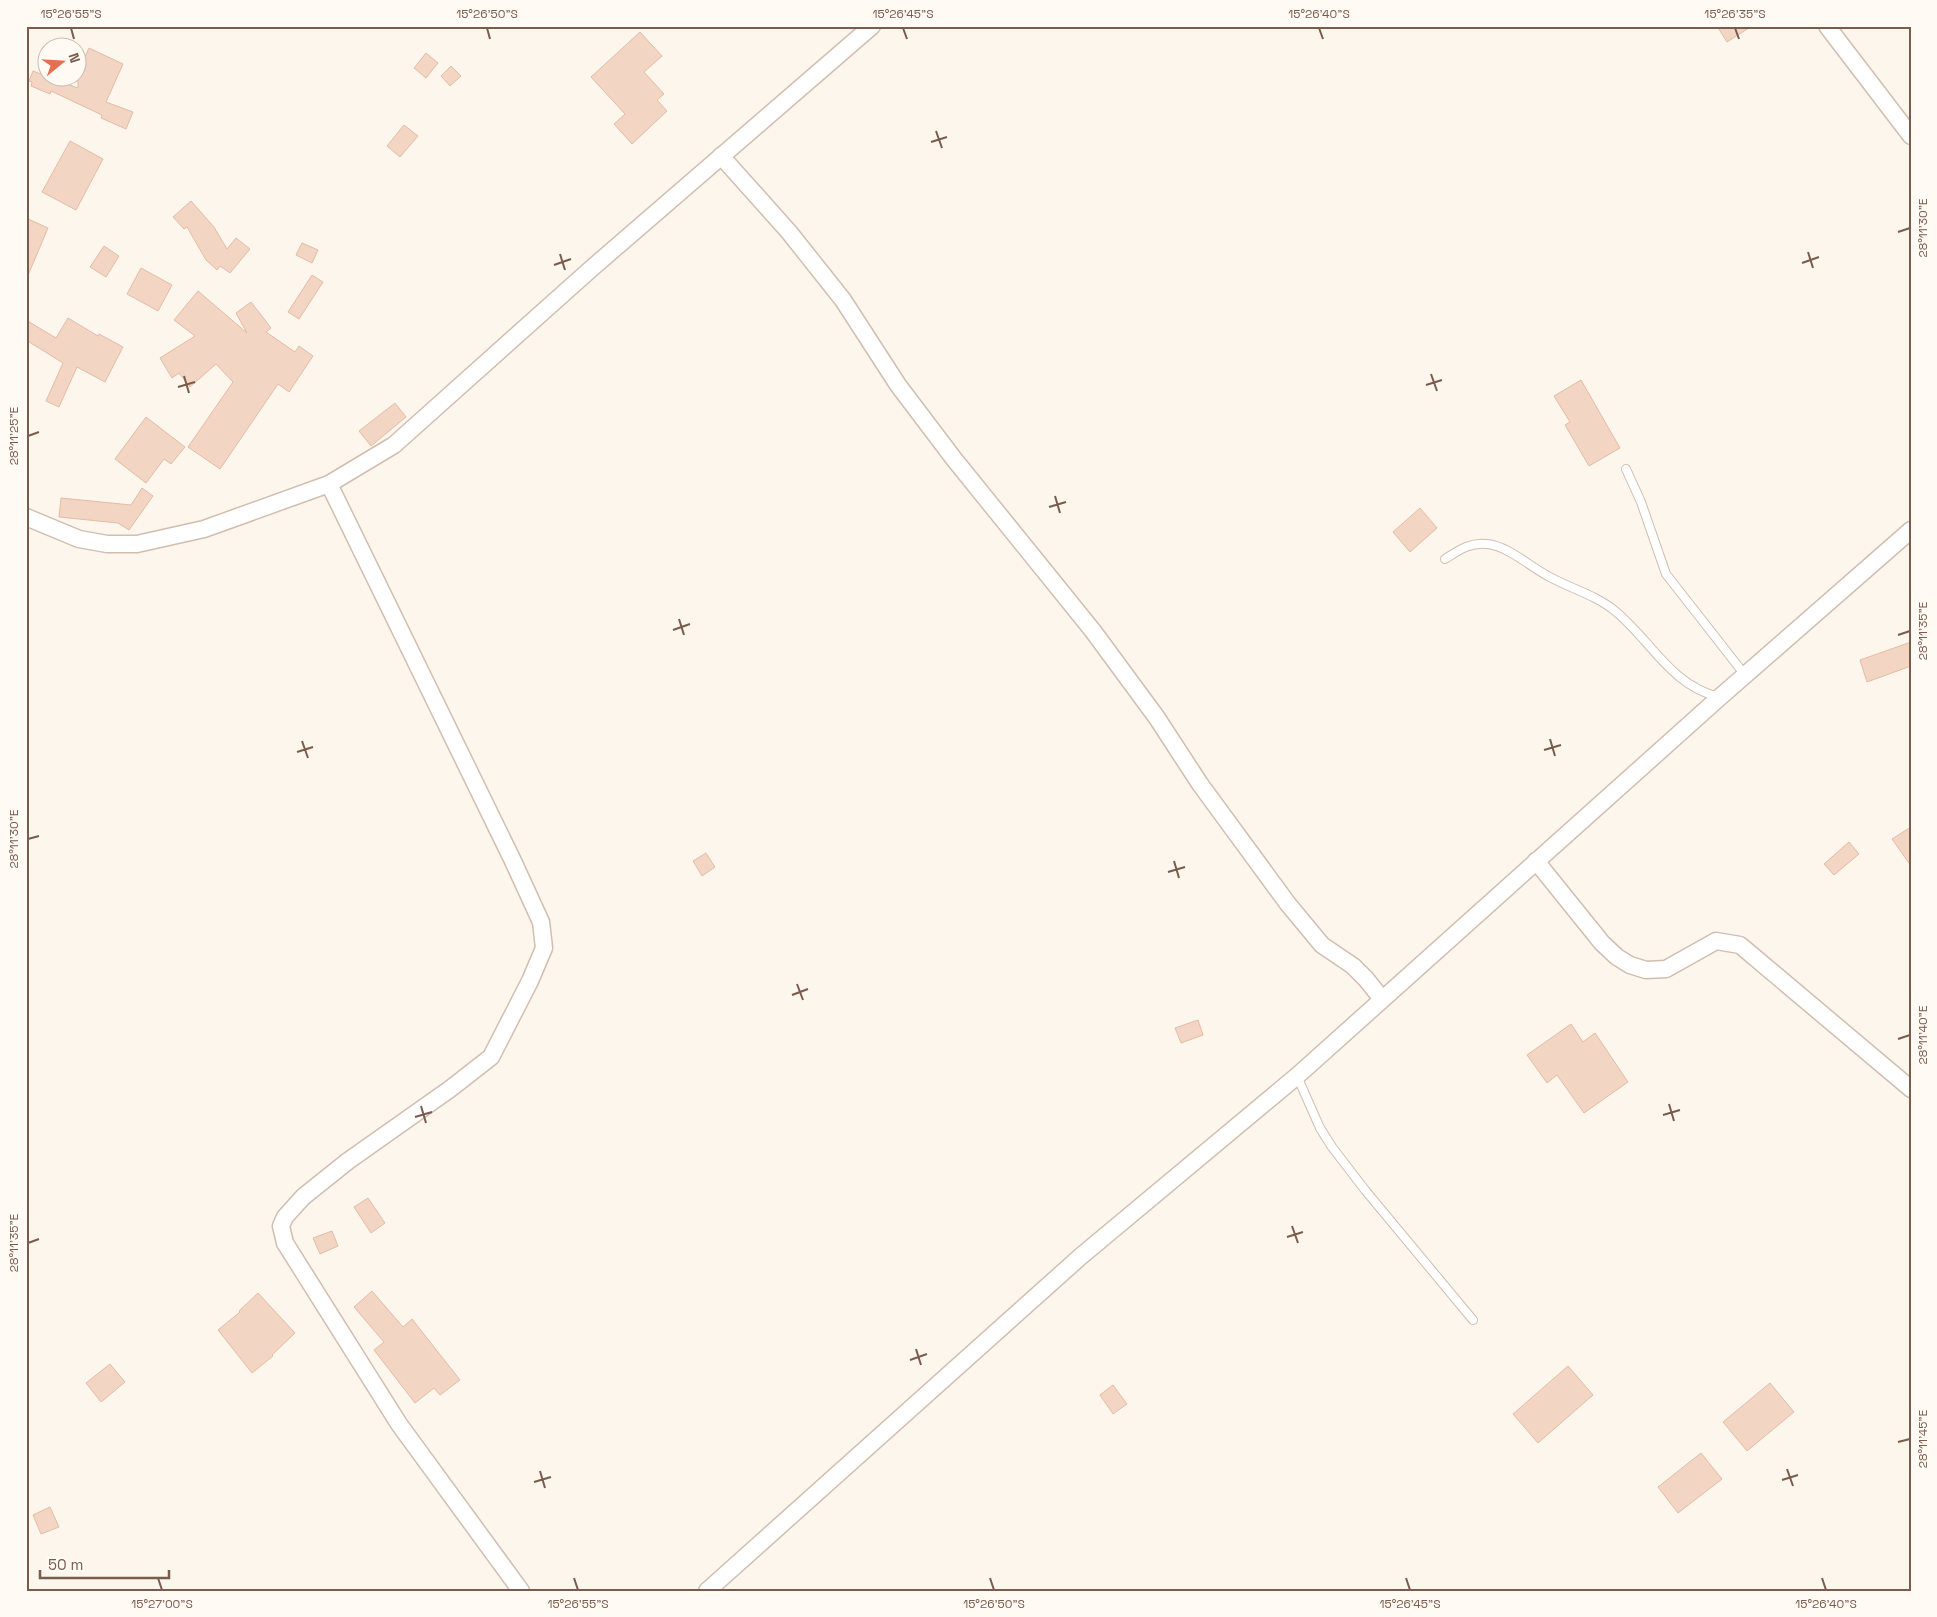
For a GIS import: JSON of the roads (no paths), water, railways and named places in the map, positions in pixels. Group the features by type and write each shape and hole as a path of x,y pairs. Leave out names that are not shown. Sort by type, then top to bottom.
{"street":[{"path":"26,517 79,539 107,544 137,544 204,530 330,484 394,445 592,268 872,26"},
{"path":"1827,26 1911,136"},
{"path":"721,156 789,232 844,300 898,385 954,459 1093,631 1157,718 1205,792 1288,904 1322,945 1353,966 1382,999"},
{"path":"330,484 524,885 541,922 544,948 530,981 491,1057 457,1084 348,1161 303,1198 285,1217 281,1226 285,1243 399,1424 521,1591"},
{"path":"707,1591 1080,1257 1297,1076 1720,697 1911,530"},
{"path":"1536,861 1602,943 1630,965 1646,970 1666,969 1716,941 1740,945 1911,1089"}],"lane":[{"path":"1626,470 1641,502 1666,574 1745,675"},
{"path":"1445,559 1463,547 1477,544 1489,544 1507,551 1549,577 1596,599 1614,610 1653,652 1689,686 1720,697"},
{"path":"1297,1076 1320,1128 1343,1162 1473,1320"}]}
